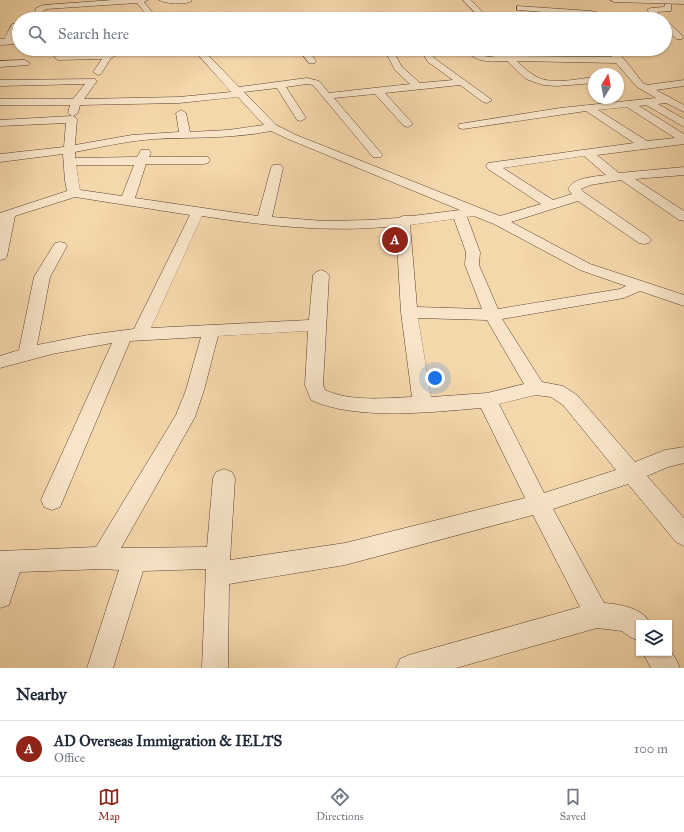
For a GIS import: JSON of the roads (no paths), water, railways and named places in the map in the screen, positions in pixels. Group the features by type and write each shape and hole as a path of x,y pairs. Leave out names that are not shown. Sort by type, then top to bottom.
{"street":[{"path":"139,0 148,12"},
{"path":"39,12 42,8 73,2 144,0"},
{"path":"163,0 188,1"},
{"path":"467,0 478,12"},
{"path":"535,0 538,8"},
{"path":"614,0 658,0 684,2"},
{"path":"653,12 651,10 669,8 658,0"},
{"path":"520,8 603,12"},
{"path":"672,29 682,37"},
{"path":"4,42 12,30"},
{"path":"672,36 682,37"},
{"path":"58,57 108,56"},
{"path":"74,194 71,181 69,156 72,119 76,102 108,56"},
{"path":"204,56 272,128 477,211 499,221 585,267 684,301"},
{"path":"308,56 312,61"},
{"path":"392,56 398,68 418,87"},
{"path":"428,56 431,60 487,100"},
{"path":"478,56 483,59 537,58 620,60"},
{"path":"506,56 538,82 548,83 588,80"},
{"path":"616,56 630,79 684,109"},
{"path":"0,64 25,63"},
{"path":"0,76 98,72"},
{"path":"0,83 92,81"},
{"path":"0,102 179,100 237,92 279,84 314,82 318,84 377,155"},
{"path":"328,96 461,82"},
{"path":"645,88 684,83"},
{"path":"279,84 302,118"},
{"path":"377,90 408,124"},
{"path":"463,126 560,111 666,100"},
{"path":"0,118 12,102"},
{"path":"648,102 684,124"},
{"path":"629,104 684,140"},
{"path":"589,109 645,145"},
{"path":"181,113 185,135"},
{"path":"0,123 72,119"},
{"path":"69,156 116,141 151,136 254,131 272,128"},
{"path":"127,201 151,136"},
{"path":"552,205 492,166 586,152 684,140"},
{"path":"586,152 620,177 678,208 684,217"},
{"path":"0,158 69,156 142,161 204,160"},
{"path":"264,220 277,168"},
{"path":"644,240 580,196 574,189 577,185 587,182 684,170"},
{"path":"0,256 4,216 74,194 303,224 340,224 403,220 477,211"},
{"path":"499,221 580,196"},
{"path":"52,500 131,336 198,211"},
{"path":"458,214 473,252 472,265 492,315 536,388"},
{"path":"403,220 409,312 423,405"},
{"path":"27,354 42,277 60,246"},
{"path":"321,275 314,385 318,395 331,401 354,405 423,405 487,400 536,388 556,392 570,400 684,535"},
{"path":"409,312 492,315 624,293 639,286"},
{"path":"0,362 27,354 131,336 317,325"},
{"path":"103,558 185,418 195,390 211,331"},
{"path":"487,400 597,615"},
{"path":"0,596 6,561 103,558 218,566 345,554 539,504 632,473 665,459 684,455"},
{"path":"215,668 218,566 224,478"},
{"path":"100,668 134,560"},
{"path":"409,668 597,615 617,617 628,620 636,626"},
{"path":"658,656 667,668"}],"place":[{"name":"AD Overseas Immigration & IELTS","path":"395,240"}]}
